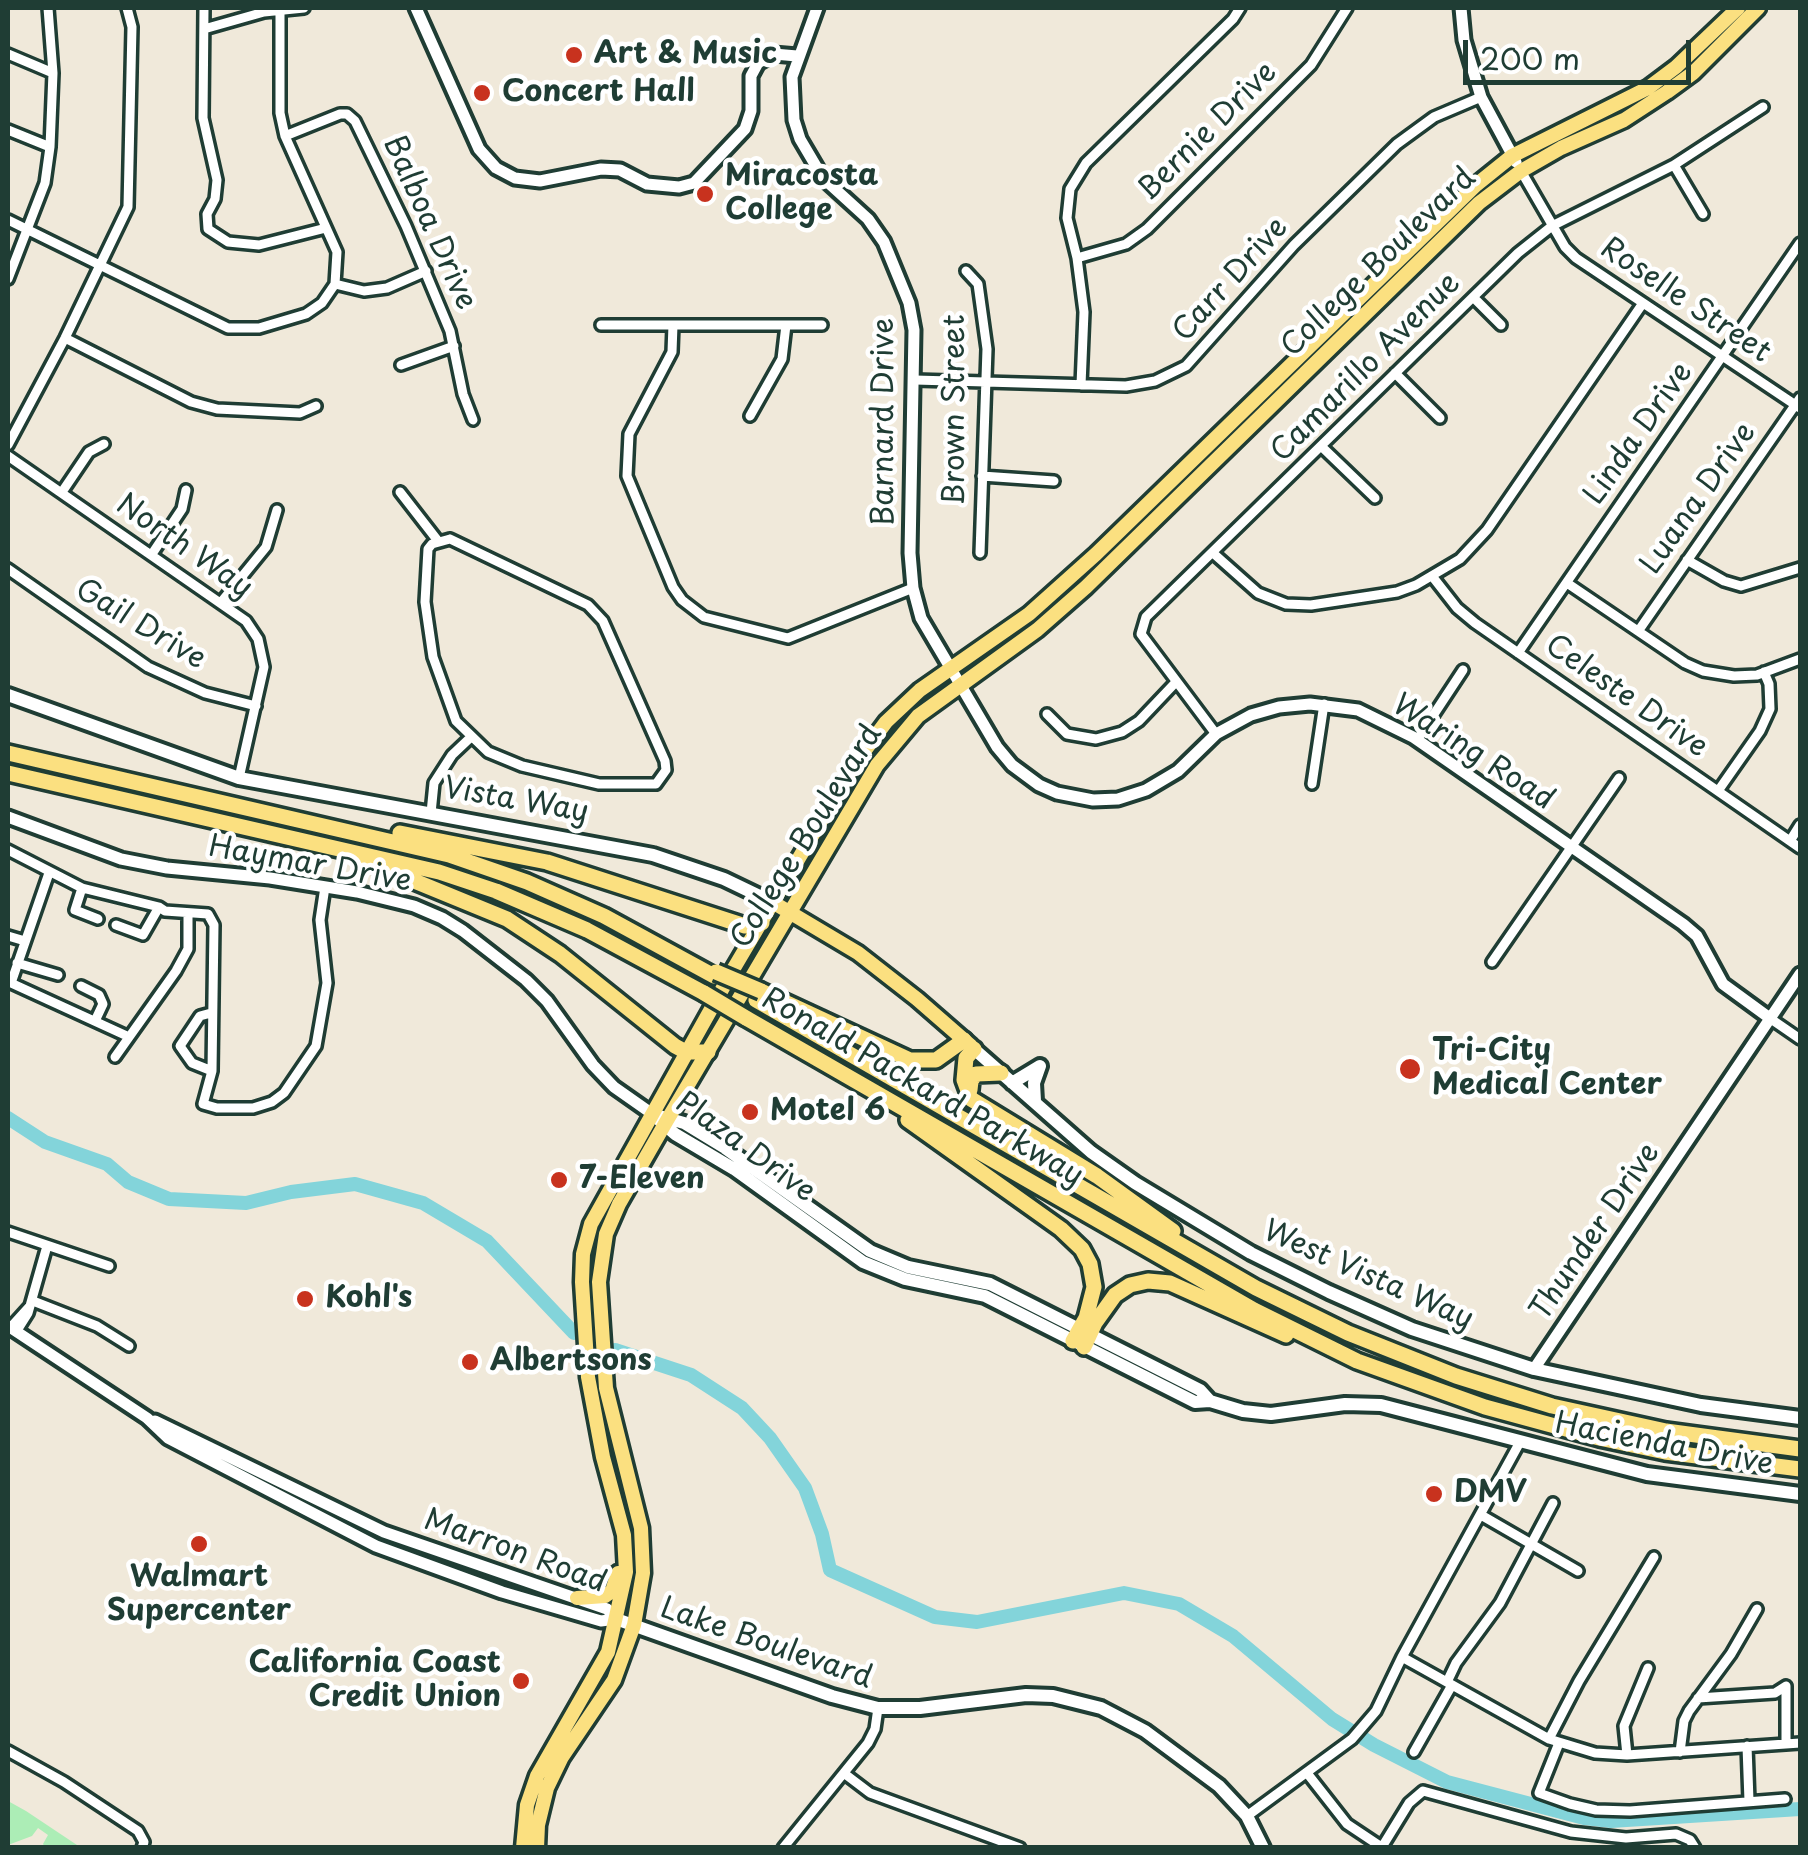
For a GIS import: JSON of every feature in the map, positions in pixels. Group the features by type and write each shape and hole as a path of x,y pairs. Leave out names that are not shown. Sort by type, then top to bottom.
{"highway":[{"name":"Ronald Packard Parkway","path":"8,753 449,855 526,882 604,916 758,995 1256,1288 1348,1333 1504,1392 1666,1431 1800,1448"},
{"name":"Ronald Packard Parkway","path":"8,773 439,872 528,904 588,930 704,993 1244,1304 1357,1360 1486,1408 1599,1438 1714,1460 1800,1469"},
{"path":"313,822 420,836 548,862 745,926 762,923"},
{"path":"342,848 507,919 534,935 686,1052 708,1052"},
{"path":"758,995 910,1060 936,1060 969,1044"},
{"path":"969,1044 964,1080 972,1099 1097,1176 1200,1254"},
{"path":"972,1099 970,1087 976,1074 1007,1078"},
{"path":"888,1099 912,1123 1061,1228 1082,1249 1090,1264 1094,1287 1082,1338"},
{"path":"1082,1338 1124,1288 1157,1281 1182,1288 1259,1325 1357,1360"}],"main road":[{"name":"College Boulevard","path":"522,1848 527,1805 548,1754 608,1652 626,1572 623,1527 603,1457 588,1377 582,1282 583,1254 591,1224 686,1052 869,744 920,690 1029,614 1096,554 1440,218 1512,156 1648,88 1738,8"},
{"name":"College Boulevard","path":"537,1848 538,1822 548,1785 614,1680 634,1625 643,1574 641,1528 617,1440 603,1358 600,1282 603,1245 610,1222 886,753 918,716 1037,630 1086,587 1469,213 1521,171 1624,120 1668,92 1758,8"},
{"name":"Vista Way","path":"8,695 240,778 653,855 724,879 774,903 858,953 918,998 969,1044"},
{"name":"West Vista Way","path":"969,1044 1091,1152 1135,1183 1264,1260 1412,1329 1534,1369 1700,1405 1800,1418"},
{"path":"1007,1078 1040,1066 1034,1083 1035,1101"},
{"name":"Plaza Drive","path":"651,1113 847,1252 887,1266 990,1284 1195,1402 1210,1401 1243,1411 1272,1414 1345,1404 1382,1405 1520,1442"},
{"name":"Plaza Drive","path":"666,1122 684,1124 725,1148 887,1266"},
{"path":"760,1188 774,1183"},
{"path":"602,1200 610,1222"},
{"path":"591,1224 603,1245"},
{"path":"588,1377 597,1384 608,1436 617,1440"},
{"name":"Hacienda Drive","path":"1520,1442 1647,1474 1800,1494"},
{"path":"577,1598 605,1596 612,1591 621,1557 623,1527"},
{"name":"Lake Boulevard","path":"616,1619 832,1696 878,1708 920,1708 1026,1695 1080,1701 1119,1715 1145,1731 1218,1786 1248,1816 1263,1848"},
{"path":"548,1754 553,1759 544,1779 548,1785"}],"street":[{"path":"8,279 45,183 52,73 48,8"},
{"path":"8,445 128,207 132,27 127,8"},
{"path":"204,8 202,118 217,180 215,199 207,214 208,229 228,242 259,245 326,228"},
{"path":"204,28 264,12 304,8"},
{"path":"416,8 479,149 496,168 527,180 601,169 621,170 647,184 680,187 694,182 745,129 751,111 751,76 758,63 774,54 797,56"},
{"name":"Barnard Drive","path":"817,8 797,56 792,96 800,140 823,178 868,219 891,256 909,303 915,380 910,553 913,588 921,618 950,670"},
{"path":"1081,385 1084,312 1078,258 1066,208 1070,189 1081,169 1240,8"},
{"name":"Bernie Drive","path":"1078,258 1126,244 1147,229 1311,65 1347,8"},
{"name":"Roselle Street","path":"1460,8 1464,40 1481,97 1552,226 1576,258 1799,403"},
{"path":"8,220 215,323 240,329 259,328 306,314 322,303 334,284 336,252 286,136 280,113 280,12"},
{"path":"8,54 52,73"},
{"name":"Carr Drive","path":"915,380 1126,386 1155,382 1186,366 1294,245 1397,144 1434,117 1481,97"},
{"name":"Camarillo Avenue","path":"1216,734 1141,634 1142,624 1518,253 1552,226 1674,165 1763,107"},
{"name":"Balboa Drive","path":"286,136 340,114 356,121 426,271 454,346 472,420"},
{"path":"8,130 50,147"},
{"path":"1674,165 1703,214"},
{"name":"Linda Drive","path":"1518,653 1800,243"},
{"path":"334,284 376,290 426,271"},
{"name":"Brown Street","path":"966,271 978,284 986,330 980,553"},
{"path":"1474,298 1501,325"},
{"path":"1214,552 1258,593 1286,604 1310,605 1396,592 1460,560 1487,530 1643,303"},
{"path":"601,325 822,325"},
{"path":"673,325 672,352 629,434 627,476 682,600 704,617 788,638 913,588"},
{"path":"750,416 782,359 786,326"},
{"path":"65,338 191,402 217,409 300,414 316,406"},
{"path":"401,366 454,346"},
{"path":"1396,373 1440,418"},
{"name":"Luana Drive","path":"1639,630 1799,403"},
{"path":"62,492 89,452 104,444"},
{"path":"1322,447 1375,498"},
{"name":"North Way","path":"8,456 222,601 238,613 258,639 264,667 240,778"},
{"path":"982,476 1054,481"},
{"path":"152,554 182,509 186,490"},
{"path":"400,492 438,541"},
{"path":"222,601 266,547 277,510"},
{"path":"450,538 588,605 595,612 610,632 665,760 666,770 651,786 569,779 496,756 471,737 449,709 433,658 425,602 426,556 438,541 450,538"},
{"path":"1687,560 1741,586 1800,568"},
{"name":"Gail Drive","path":"8,569 148,666 205,693 256,706"},
{"name":"Celeste Drive","path":"1432,576 1457,608 1800,848"},
{"path":"1566,583 1685,664 1703,671 1734,676 1764,672 1800,659"},
{"name":"Waring Road","path":"950,670 1012,765 1039,785 1074,798 1118,799 1146,790 1178,771 1216,734 1251,715 1279,706 1324,704 1358,710 1390,723 1683,924 1697,936 1723,984 1800,1039"},
{"path":"1416,740 1463,670"},
{"path":"1718,790 1770,709 1769,684 1764,672"},
{"path":"1047,714 1067,734 1096,739 1122,732 1139,720 1176,682"},
{"path":"1312,784 1324,704"},
{"path":"431,814 434,783 452,755 471,737"},
{"path":"1492,962 1618,778"},
{"name":"Haymar Drive","path":"8,818 121,859 166,868 270,878 414,906 463,930 526,980 593,1065 614,1087 651,1113"},
{"path":"1790,841 1800,825"},
{"path":"8,854 82,888 188,915 208,914 214,924 212,1071 204,1104 236,1110 272,1102 284,1093 316,1046 328,969 320,920 324,887"},
{"path":"49,873 10,983 127,1036"},
{"path":"82,888 75,910 98,920"},
{"path":"116,925 144,934 159,907"},
{"path":"115,1058 188,949 188,915"},
{"path":"8,936 24,941"},
{"path":"17,963 58,975"},
{"name":"Thunder Drive","path":"1534,1369 1800,974"},
{"path":"81,986 99,995 104,1004 95,1021"},
{"path":"212,1012 200,1016 180,1046 192,1063 212,1071"},
{"path":"8,1232 109,1266"},
{"path":"11,1329 31,1304 48,1246"},
{"path":"31,1304 97,1326 130,1346"},
{"name":"Marron Road","path":"11,1329 147,1418 168,1438 376,1546 600,1621 616,1619"},
{"name":"Marron Road","path":"147,1418 384,1532 607,1609 616,1619"},
{"path":"1248,1816 1352,1739 1376,1711 1520,1442"},
{"path":"1414,1752 1456,1662 1500,1603 1552,1503"},
{"path":"1481,1515 1578,1571"},
{"path":"1654,1557 1579,1681 1554,1741 1539,1794 1596,1810 1630,1812 1785,1798"},
{"path":"1680,1752 1684,1722 1757,1609"},
{"path":"1402,1657 1554,1741 1595,1753 1627,1756 1800,1742"},
{"path":"1627,1756 1624,1726 1648,1668"},
{"path":"1698,1698 1775,1692 1786,1686 1786,1743"},
{"path":"782,1848 868,1743 878,1708"},
{"path":"1747,1746 1749,1800"},
{"path":"8,1751 138,1831 144,1842 142,1848"},
{"path":"1307,1772 1347,1824 1383,1847 1409,1802 1423,1791 1571,1832 1626,1838 1676,1834 1695,1846"},
{"path":"845,1774 870,1793 1020,1848"}],"green space":[{"path":"8,1801 77,1845 45,1847 48,1835 38,1828 32,1836 8,1845"}],"waterway":[{"path":"8,1118 45,1142 107,1164 128,1182 169,1199 246,1203 291,1192 355,1184 423,1203 487,1241 574,1333"},
{"path":"615,1350 691,1375 742,1408 770,1438 805,1488 830,1570 935,1617 977,1622 1124,1593 1179,1604 1233,1636 1332,1719 1447,1782 1584,1818 1611,1821 1800,1809"}],"place":[{"name":"Art & Music","path":"574,55"},
{"name":"Concert Hall","path":"482,93"},
{"name":"Miracosta College","path":"705,194"},
{"name":"Tri-City Medical Center","path":"1410,1069"},
{"name":"Motel 6","path":"750,1112"},
{"name":"7-Eleven","path":"559,1180"},
{"name":"Kohl's","path":"305,1299"},
{"name":"Albertsons","path":"470,1362"},
{"name":"DMV","path":"1434,1494"},
{"name":"Walmart Supercenter","path":"199,1544"},
{"name":"California Coast Credit Union","path":"521,1681"}]}
